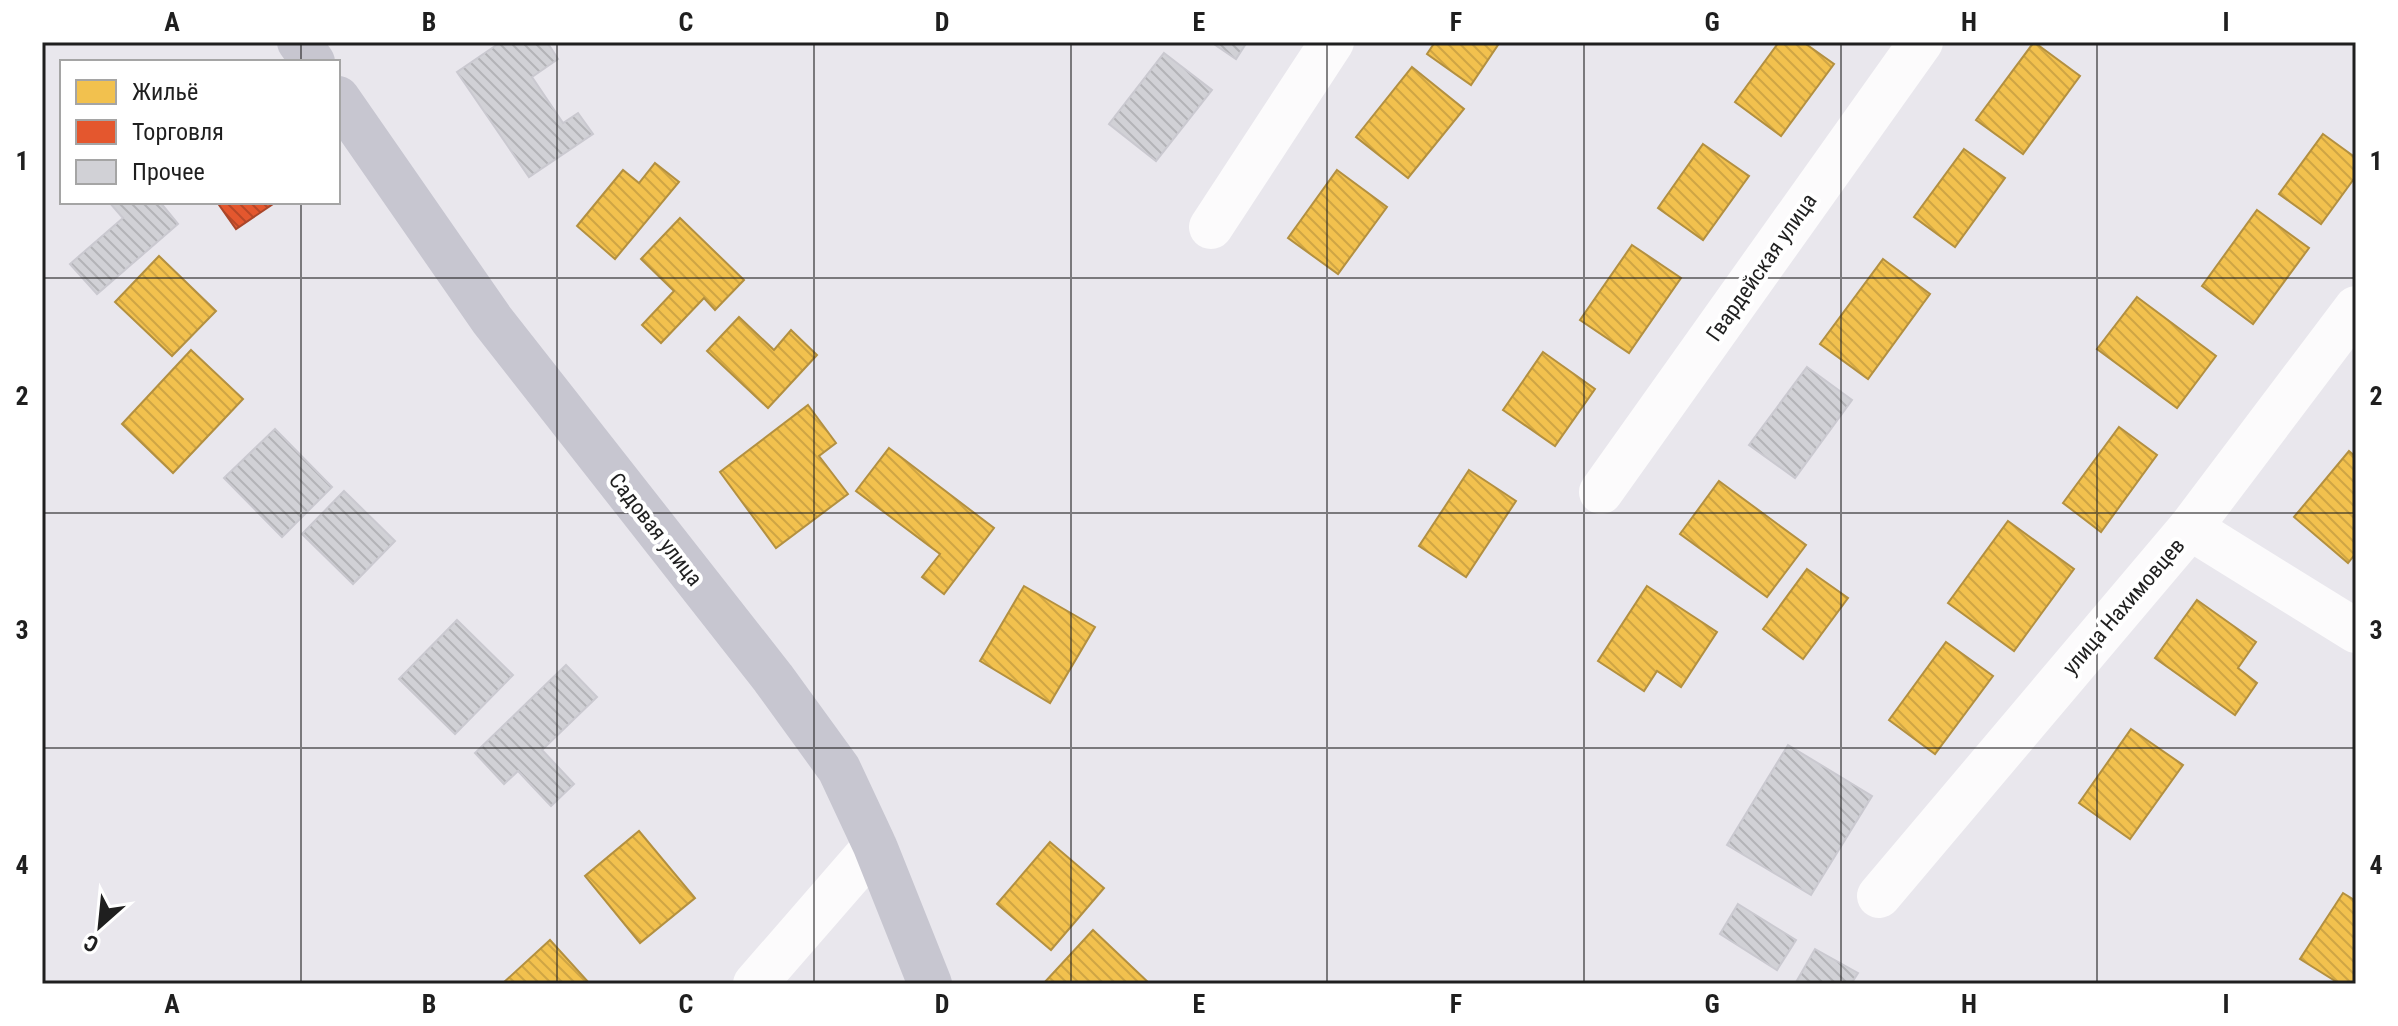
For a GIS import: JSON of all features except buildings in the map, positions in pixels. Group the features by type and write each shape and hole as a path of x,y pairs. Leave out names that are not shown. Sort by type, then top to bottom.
{"main road":[{"path":"299,42 312,60"},
{"name":"Садовая улица","path":"340,101 492,320 763,665 839,769 875,846 930,984"}],"street":[{"path":"1211,227 1332,42"},
{"name":"Гвардейская улица","path":"1601,492 1921,42"},
{"name":"улица Нахимовцев","path":"1879,896 2190,528 2356,308"},
{"path":"2190,528 2356,631"},
{"path":"755,984 875,846"}]}
